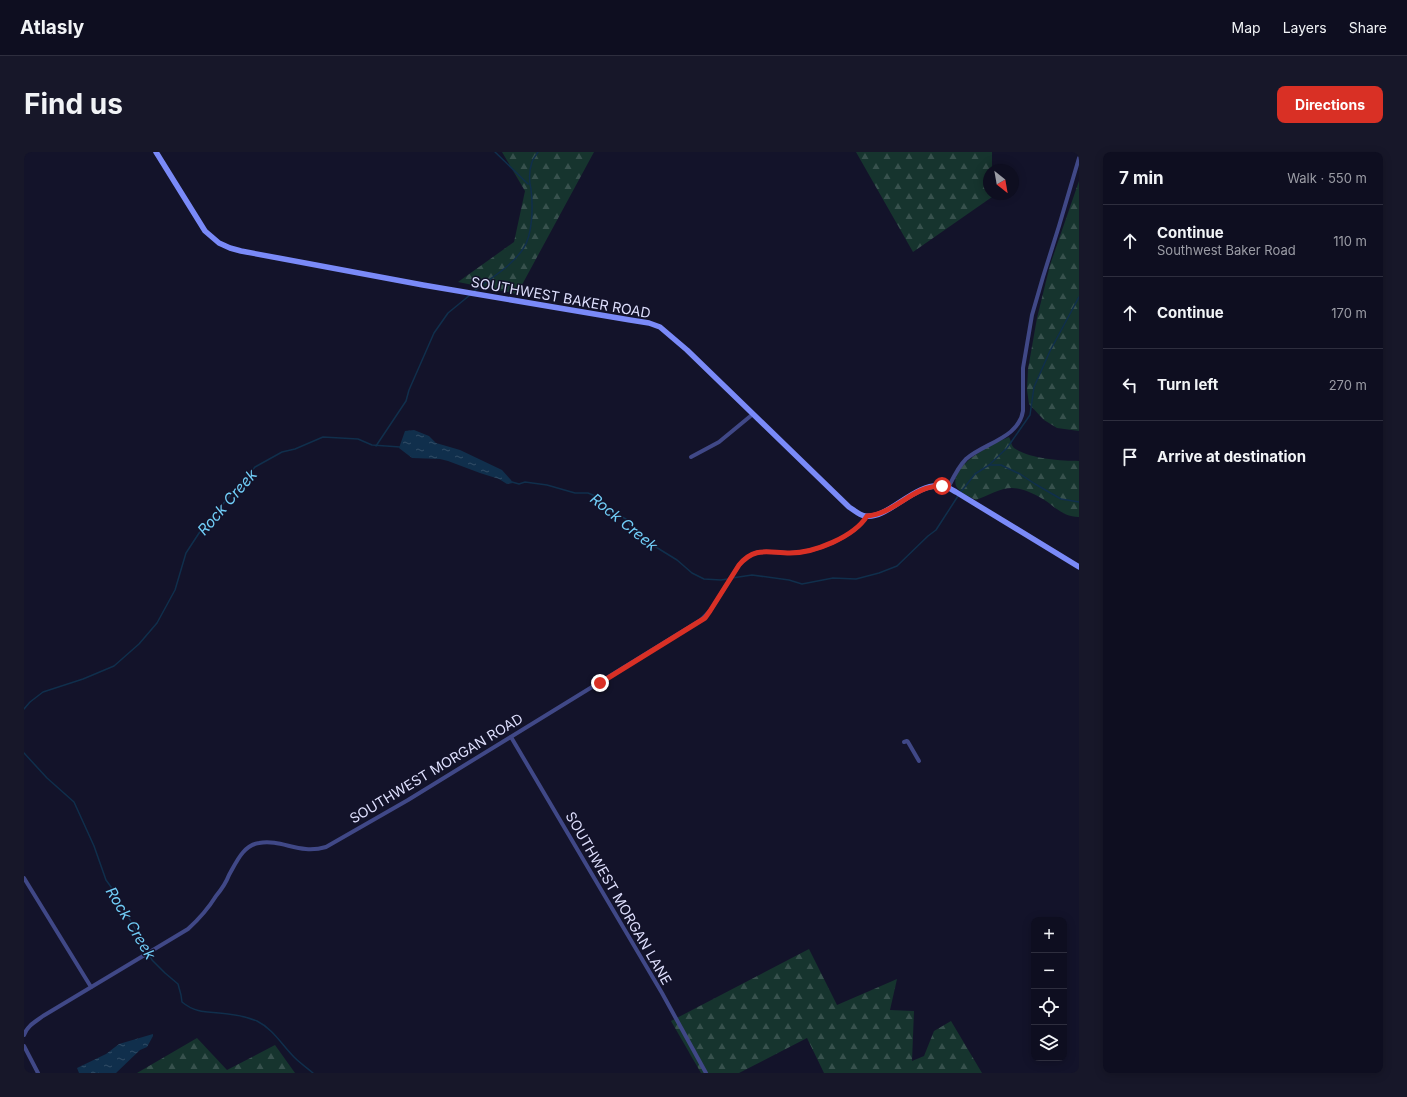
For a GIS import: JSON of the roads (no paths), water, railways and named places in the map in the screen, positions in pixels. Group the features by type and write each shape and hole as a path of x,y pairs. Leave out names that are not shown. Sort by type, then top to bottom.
{"main road":[{"name":"SOUTHWEST BAKER ROAD","path":"156,152 202,227 215,241 226,247 249,253 423,285 653,324 660,327 849,507 858,513 867,516"},
{"path":"867,516 882,512 922,489 939,486 948,488 1079,567"}],"street":[{"path":"948,488 965,460 1010,432 1018,424 1021,417 1024,368 1032,314 1079,158"},
{"path":"691,457 719,442 753,414"},
{"name":"SOUTHWEST MORGAN ROAD","path":"24,1035 31,1024 188,929 204,914 240,855 250,846 265,842 303,850 317,850 326,847 408,800 701,620 710,611 744,558 752,554 768,551 791,553 814,550 834,542 855,529 867,516"},
{"name":"SOUTHWEST MORGAN LANE","path":"510,737 669,1005 706,1073"},
{"path":"904,742 908,742 919,761"},
{"path":"24,878 91,987"},
{"path":"24,1046 38,1073"}],"water":[{"path":"414,430 429,436 436,443 460,450 502,470 513,483 507,484 499,479 440,459 412,458 399,448 405,431"},
{"path":"153,1034 147,1047 140,1050 116,1073 79,1073 77,1068 106,1054 119,1044"}],"waterway":[{"path":"495,152 528,184"},
{"path":"473,292 512,262 518,256 526,243 529,236 532,212 530,172 532,161 538,152"},
{"path":"376,446 406,401 409,390 434,333 448,313 470,295"},
{"name":"Rock Creek","path":"960,493 975,474 989,465 1007,448 1030,415 1034,387 1050,351 1079,297"},
{"name":"Rock Creek","path":"24,709 30,702 43,692 83,679 114,666 139,644 157,623 175,590 186,553 203,527 255,467 282,452 295,449 323,437 358,439 372,445 400,447"},
{"path":"989,465 1001,465 1020,474 1061,499 1079,502"},
{"name":"Rock Creek","path":"512,482 519,484 525,482 547,485 575,493 588,493 600,498 607,509 626,519 638,536 677,560 692,573 704,579 728,579"},
{"name":"Rock Creek","path":"732,578 752,575 789,580 802,584 833,578 856,579 879,573 897,566 936,530 958,496"},
{"name":"Rock Creek","path":"24,753 47,778 74,802 94,846 106,880 114,891 152,960 178,984 182,1002 199,1011 234,1015 248,1018 263,1024 294,1057 313,1073"}]}
